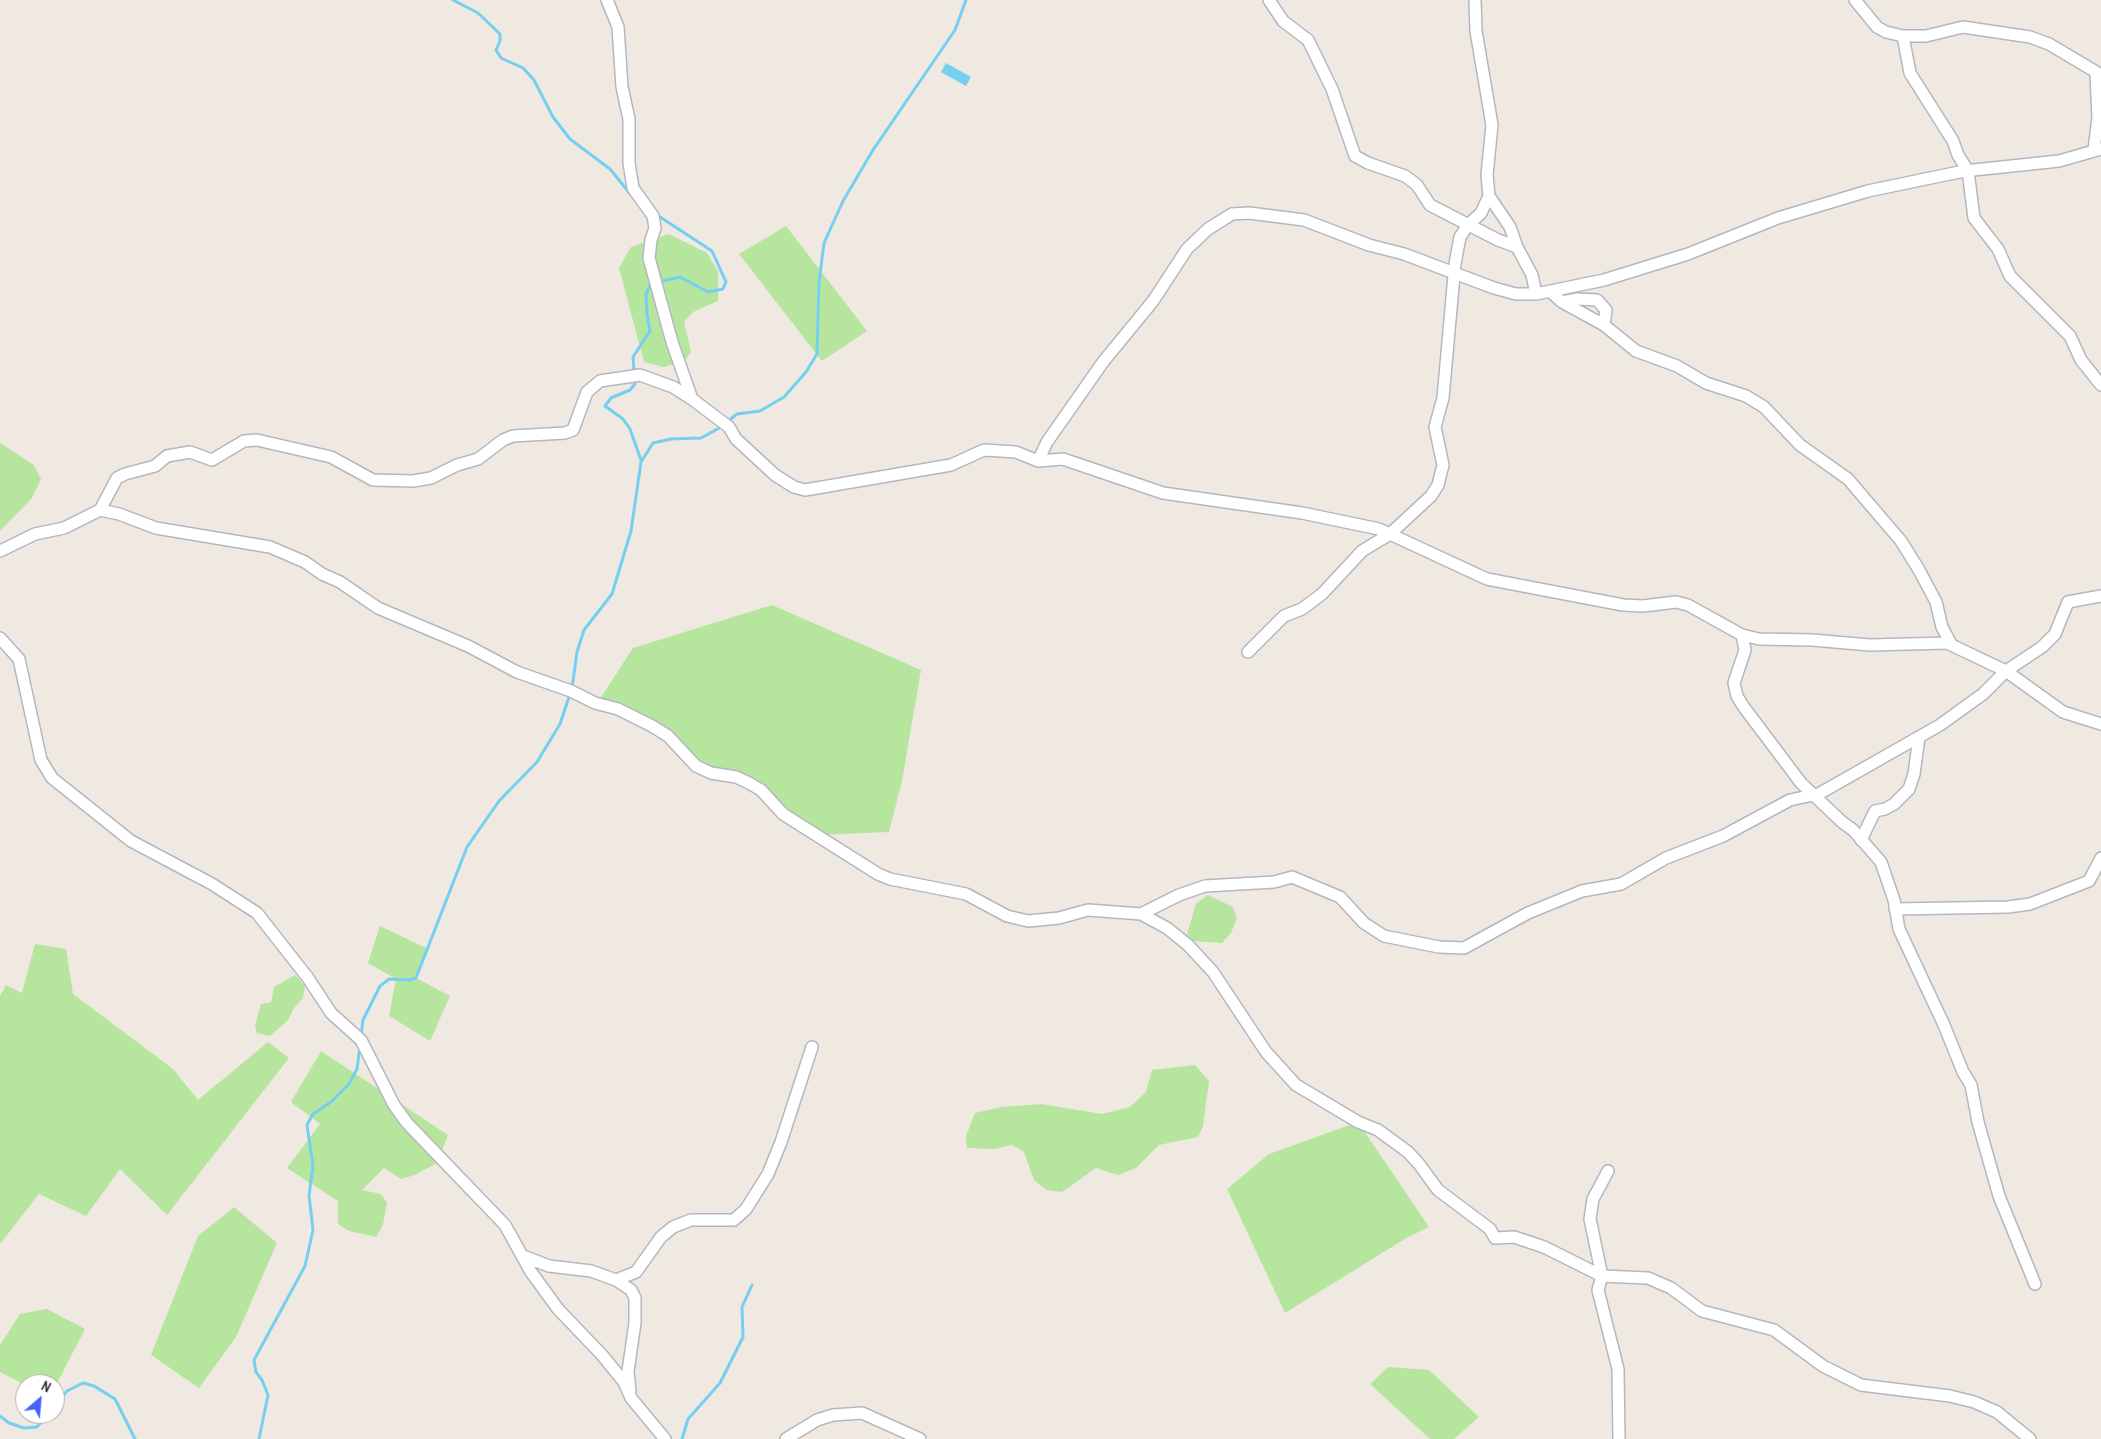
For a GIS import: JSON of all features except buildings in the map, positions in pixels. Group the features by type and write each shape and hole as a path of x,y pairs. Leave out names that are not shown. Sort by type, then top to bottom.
{"street":[{"path":"608,0 618,27 621,78 629,119 628,163 633,188 653,216 655,228 651,240 649,258 672,342 692,399"},
{"path":"1269,0 1283,21 1308,40 1332,89 1355,156 1368,163 1406,176 1417,185 1430,205 1517,248"},
{"path":"1248,652 1284,616 1302,609 1322,594 1362,551 1390,534 1431,496 1440,479 1443,464 1436,427 1444,398 1455,274 1454,264 1460,237 1468,225 1481,213 1488,196 1487,174 1492,125 1476,31 1475,0"},
{"path":"1038,460 1047,442 1103,362 1152,301 1187,249 1208,229 1232,214 1249,213 1304,220 1368,245 1404,254 1455,274 1516,294 1536,294 1604,280 1688,254 1778,218 1848,196 1902,182 1968,171 2052,162 2098,149 2099,74 2049,44 2030,37 1963,27 1926,36 1903,36 1877,28 1854,0"},
{"path":"1903,36 1910,73 1953,141 1958,155 1968,171 1974,218 1998,249 2010,276 2070,336 2081,360 2101,385"},
{"path":"1488,196 1507,222 1517,248 1532,275 1536,294"},
{"path":"1551,292 1562,302 1604,325 1636,350 1676,366 1706,384 1746,396 1764,407 1800,445 1848,479 1901,541 1936,602 1942,628 1951,644"},
{"path":"1562,302 1578,299 1597,300 1606,310 1604,325"},
{"path":"0,551 35,534 64,528 100,510 118,478 125,474 155,466 167,456 177,453 190,452 212,460 217,459 244,441 257,440 331,457 373,480 413,482 431,478 457,465 478,460 503,440 513,436 565,433 573,430 588,392 600,381 640,375 673,387 692,399 730,428 736,439 775,475 794,487 805,490 951,465 984,450 1016,452 1038,460 1063,459 1163,493 1302,512 1379,529 1487,579 1623,606 1643,606 1676,602 1688,605 1742,635 1759,639 1821,640 1870,645 1942,642 1951,644 2006,671 2063,712 2101,724"},
{"path":"100,510 120,514 156,528 270,547 305,562 322,574 340,582 378,608 468,646 517,672 571,691 594,703 618,710 652,726 668,736 696,766 711,773 736,777 749,783 761,790 783,814 878,874 890,879 966,894 1007,916 1028,921 1058,918 1088,910 1141,914 1167,928 1188,945 1212,972 1266,1052 1296,1084 1358,1122 1378,1130 1408,1152 1438,1190 1490,1229 1495,1238 1514,1237 1544,1247 1602,1276 1648,1278 1671,1288 1702,1311 1774,1330 1823,1366 1861,1385 1950,1396 1974,1402 1997,1412 2030,1439"},
{"path":"1141,914 1179,895 1205,886 1274,882 1292,877 1340,897 1364,923 1384,936 1439,947 1464,948 1528,913 1582,891 1621,884 1666,858 1724,836 1790,800 1814,796 1940,725 1983,694 2006,671 2042,647 2056,634 2068,602 2101,596"},
{"path":"1742,635 1745,650 1734,683 1737,696 1766,738 1814,796 1853,830 1881,862 1903,937 1944,1025 1963,1072 1971,1085 1978,1122 1999,1196 2035,1284"},
{"path":"0,638 19,658 41,760 52,778 132,841 217,887 257,913 331,1012 361,1040 394,1105 406,1123 499,1218 531,1272 553,1301 624,1382 631,1398 664,1439"},
{"path":"1861,840 1875,811 1885,809 1894,804 1909,788 1914,774 1918,737"},
{"path":"1895,909 2008,907 2030,904 2089,880 2101,858"},
{"path":"616,1280 636,1272 661,1237 673,1226 691,1220 734,1220 746,1209 768,1174 782,1142 812,1047"},
{"path":"1608,1171 1593,1200 1590,1219 1602,1276 1598,1290 1618,1369 1619,1439"},
{"path":"523,1256 549,1266 591,1272 616,1280 631,1290 635,1298 635,1323 628,1371 631,1398"},
{"path":"786,1439 817,1420 833,1415 855,1413 875,1418 920,1439"}],"green space":[{"path":"786,226 867,331 822,361 739,254"},
{"path":"669,234 707,253 718,271 718,301 693,312 684,322 691,352 684,362 663,367 644,362 619,268 631,247"},
{"path":"0,443 34,465 41,479 32,498 0,531"},
{"path":"772,605 921,670 902,781 889,832 818,835 783,813 756,785 702,770 669,735 596,705 633,648"},
{"path":"1208,895 1233,907 1237,918 1231,933 1222,943 1193,941 1187,934 1196,904"},
{"path":"380,926 428,949 416,978 450,996 430,1041 389,1016 396,979 368,963"},
{"path":"35,944 66,949 73,994 173,1069 198,1100 268,1042 289,1058 167,1215 120,1169 86,1216 39,1194 0,1244 0,996 6,985 22,993"},
{"path":"295,975 305,986 303,998 294,1008 288,1020 270,1036 257,1033 255,1026 261,1004 271,1002 274,987"},
{"path":"321,1051 448,1135 437,1163 415,1175 401,1179 384,1168 362,1190 381,1194 387,1203 383,1225 376,1237 349,1231 338,1224 338,1201 287,1168 320,1124 291,1102"},
{"path":"1195,1065 1209,1081 1203,1126 1198,1137 1159,1145 1136,1168 1118,1175 1096,1168 1062,1192 1046,1190 1034,1180 1024,1152 1012,1145 995,1149 967,1148 966,1136 975,1113 1002,1107 1042,1104 1102,1114 1130,1107 1146,1092 1152,1070"},
{"path":"1358,1122 1429,1227 1408,1237 1285,1313 1227,1189 1269,1154"},
{"path":"234,1207 277,1243 236,1337 199,1388 151,1355 198,1236"},
{"path":"47,1309 85,1329 62,1374 15,1374 15,1380 0,1372 0,1345 20,1314"},
{"path":"1388,1367 1429,1370 1479,1417 1454,1439 1430,1439 1370,1384"}],"water":[{"path":"946,63 971,77 966,86 941,72"}],"waterway":[{"path":"453,0 478,13 500,34 500,41 496,50 501,58 523,68 534,80 553,117 570,139 610,169 632,196"},
{"path":"727,422 737,414 760,411 784,397 806,372 817,354 819,282 824,243 843,201 873,150 955,30 966,0"},
{"path":"641,460 630,429 623,419 605,406 611,398 630,390 635,384 633,357 650,331 646,294 650,286 658,282 680,277 708,292 723,289 726,282 712,251 657,215"},
{"path":"572,688 577,652 584,630 612,594 631,531 641,462 653,443 671,439 701,438 723,426"},
{"path":"361,1037 363,1020 380,986 389,979 409,980 416,978 467,847 499,801 537,762 560,724 570,694"},
{"path":"259,1439 268,1395 262,1380 256,1372 254,1360 305,1266 313,1230 309,1195 313,1166 307,1125 313,1114 331,1102 349,1084 357,1069 360,1046"},
{"path":"682,1439 688,1419 720,1383 743,1337 742,1307 752,1285"},
{"path":"65,1393 83,1383 94,1386 115,1399 135,1439"},
{"path":"0,1416 9,1423 24,1428 37,1427 40,1424"}]}
